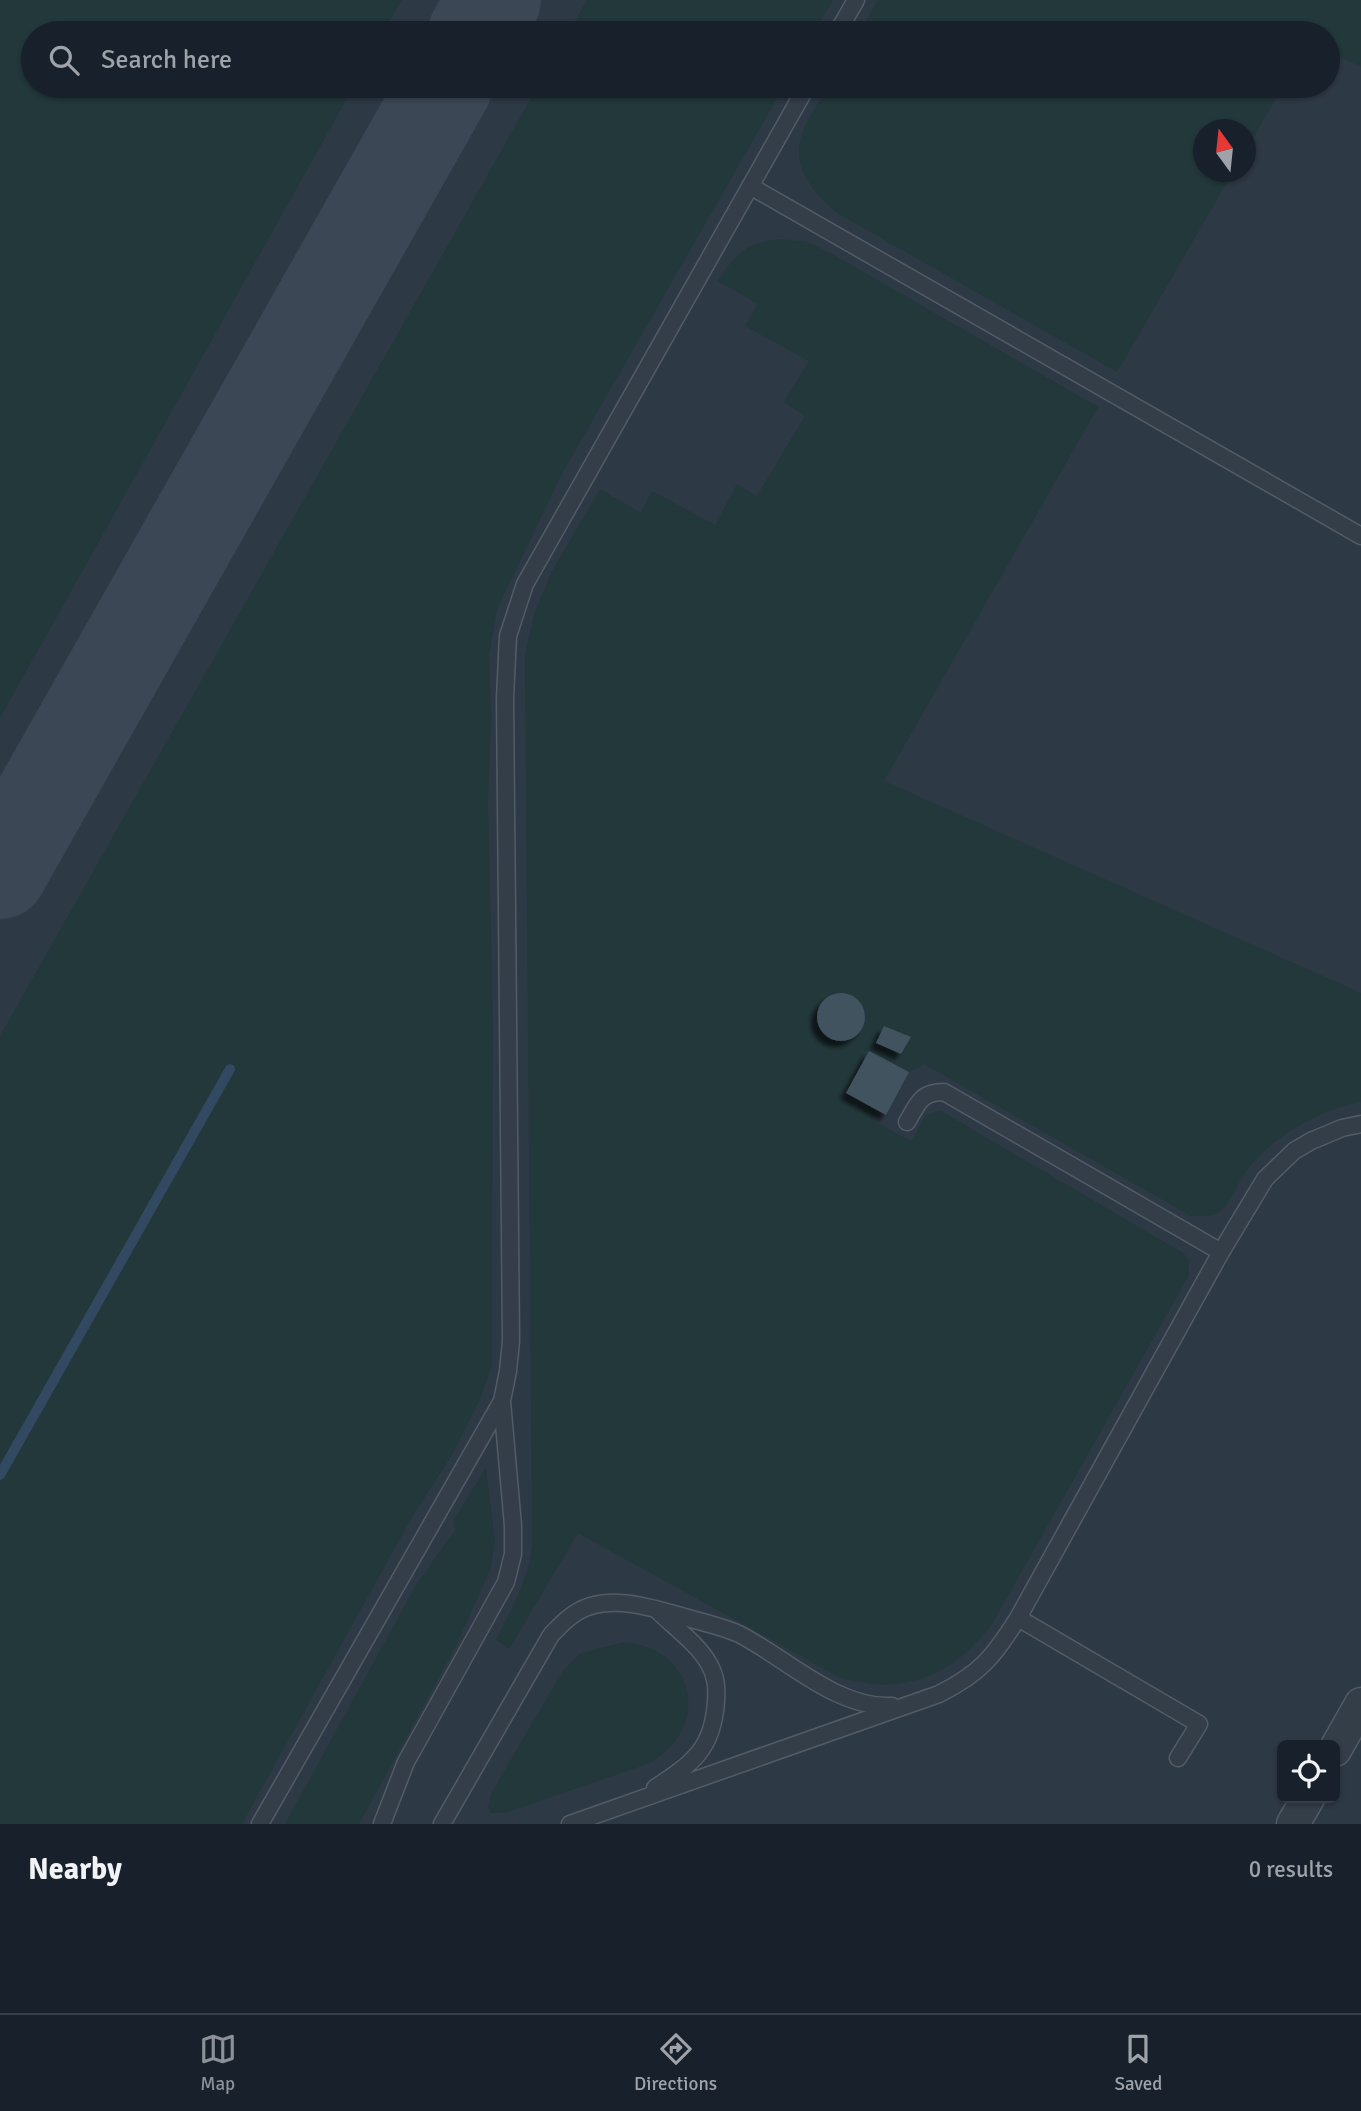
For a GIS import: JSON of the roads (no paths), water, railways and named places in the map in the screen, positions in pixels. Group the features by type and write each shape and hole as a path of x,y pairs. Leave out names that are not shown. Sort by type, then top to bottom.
{"street":[{"path":"1340,1741 1361,1704"},
{"path":"1293,1824 1305,1803"}],"lane":[{"path":"844,21 856,0"},
{"path":"382,1824 406,1762 506,1582 513,1554 502,1401 511,1341 505,698 508,636 525,584 800,98"},
{"path":"750,186 1361,536"},
{"path":"906,1122 921,1099 931,1092 944,1092 1222,1252"},
{"path":"570,1824 939,1694 965,1681 985,1665 1018,1618 1254,1196 1277,1166 1294,1151 1342,1128 1361,1124"},
{"path":"260,1824 502,1401"},
{"path":"442,1824 551,1635 572,1615 599,1604 629,1602 738,1633 850,1699 881,1707 904,1705"},
{"path":"631,1802 688,1765 707,1745 715,1719 717,1689 715,1676 708,1662 655,1609"},
{"path":"1018,1618 1199,1724 1178,1758"}],"waterway":[{"path":"0,1475 230,1069"}]}
